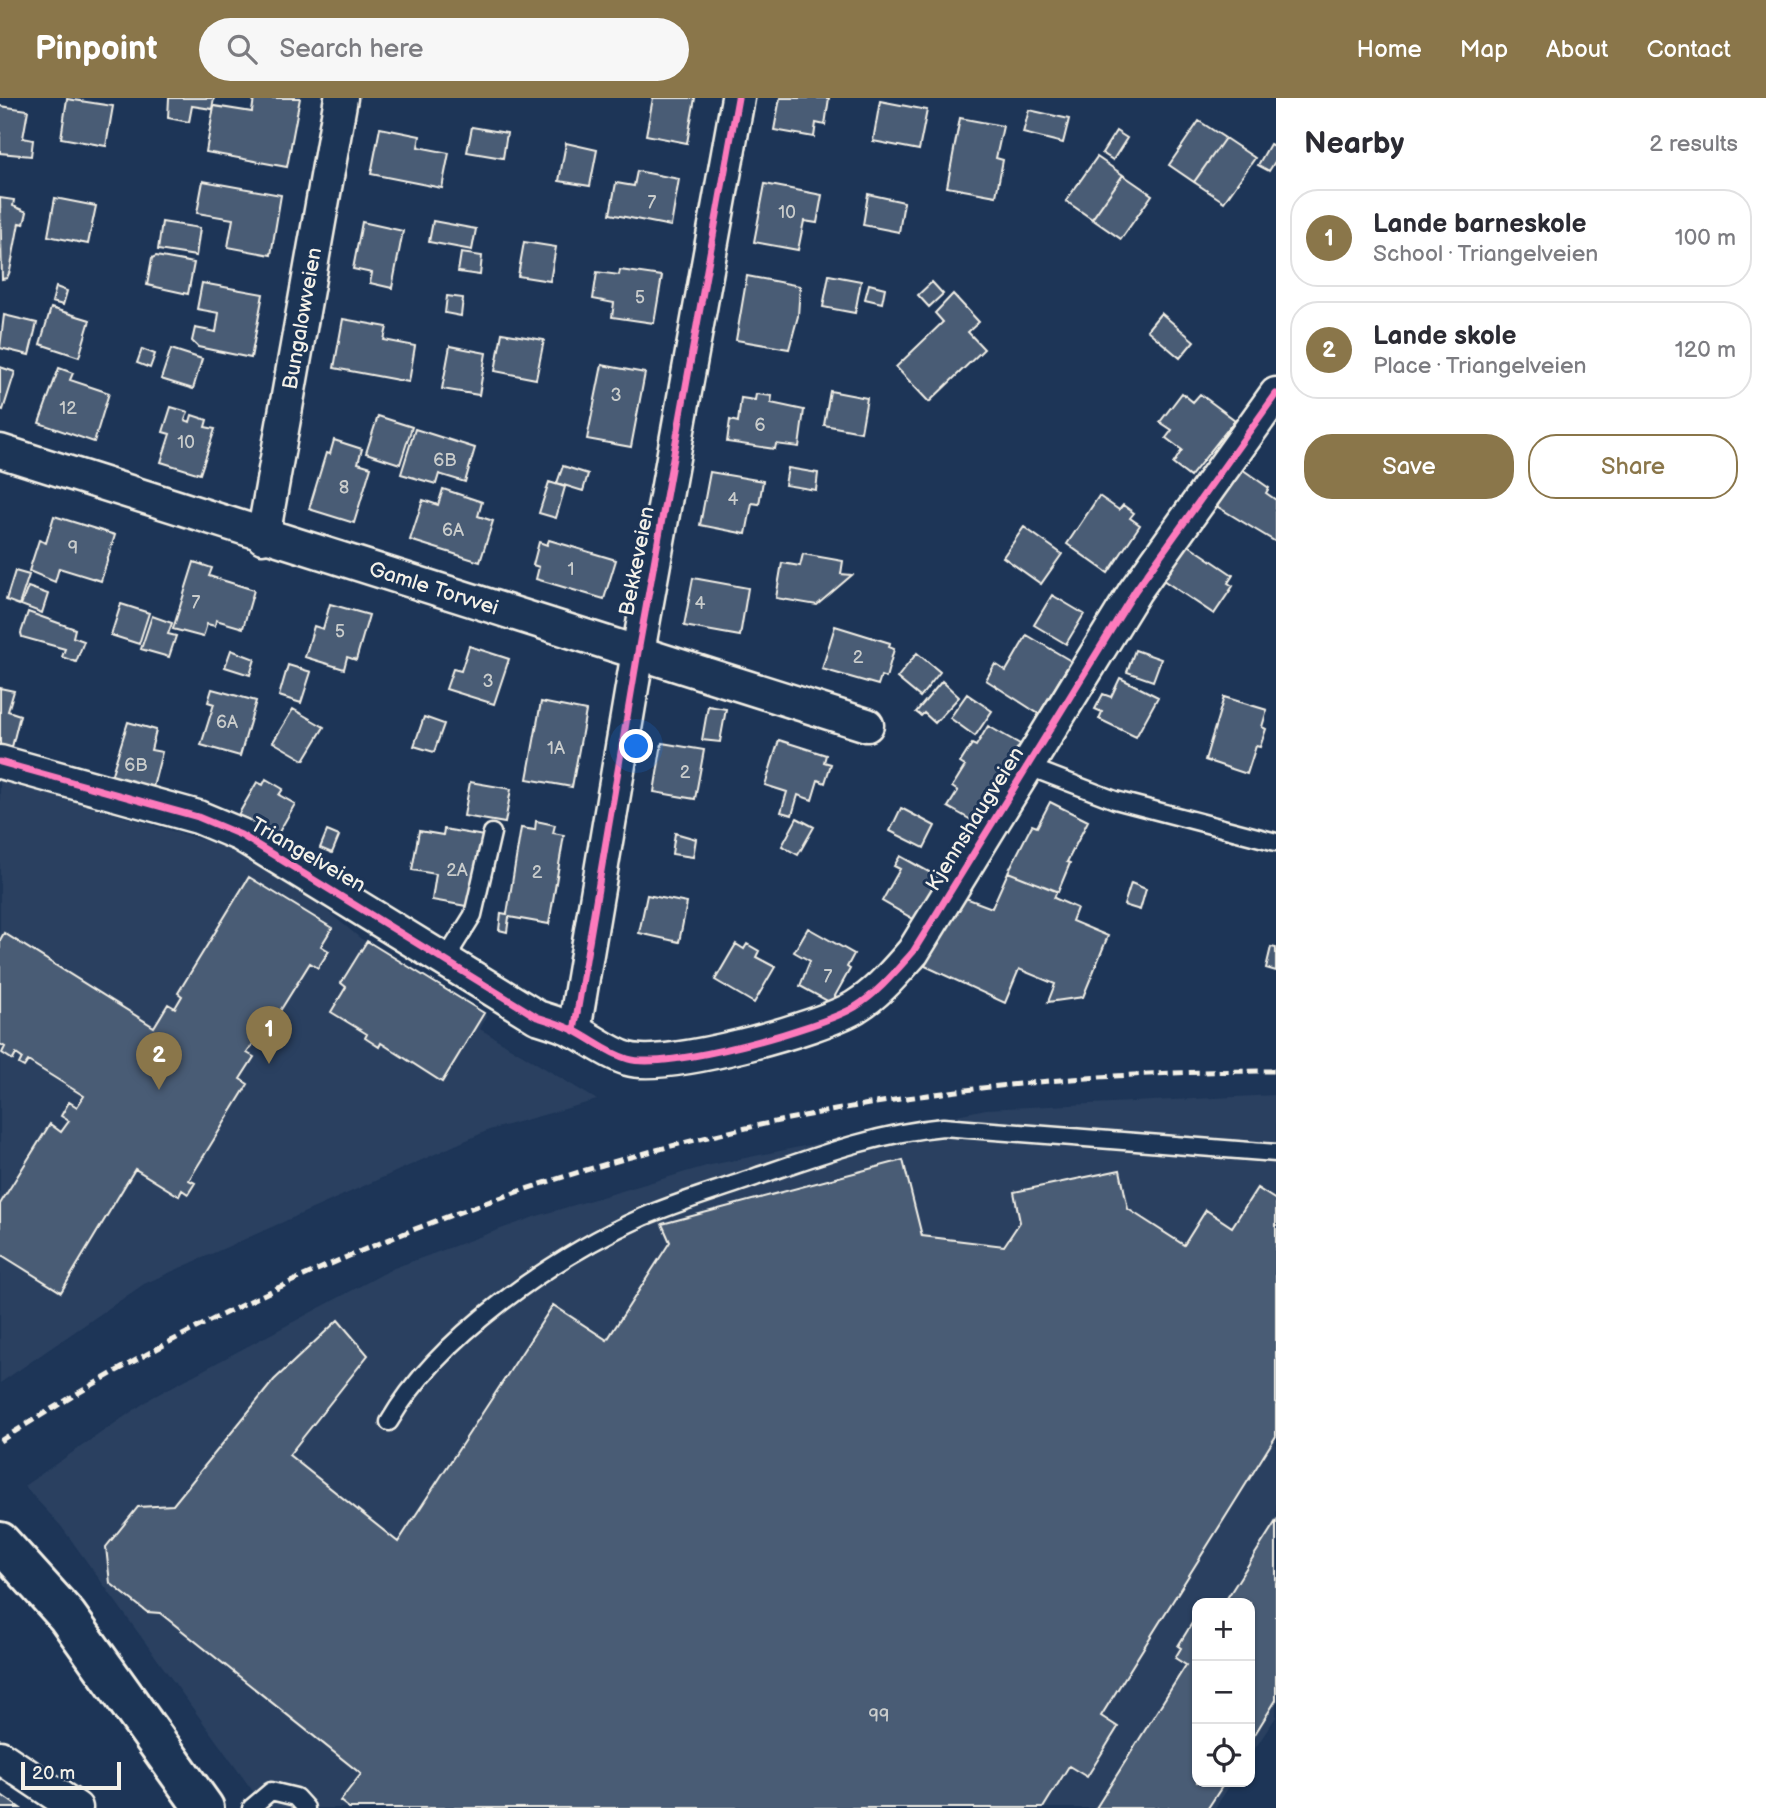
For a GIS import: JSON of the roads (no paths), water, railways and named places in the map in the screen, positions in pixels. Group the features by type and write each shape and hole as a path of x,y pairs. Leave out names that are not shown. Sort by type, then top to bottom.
{"main road":[{"path":"0,1542 66,1616 204,1808"}],"street":[{"name":"Bungalowveien","path":"263,537 341,98"},
{"name":"Bekkeveien","path":"574,1031 638,652 738,98"},
{"name":"Kjennshaugveien","path":"574,1031 629,1060 654,1061 728,1048 831,1019 855,1007 890,978 913,952 1135,591 1276,394"},
{"name":"Gamle Torvvei","path":"0,451 263,537 867,725"},
{"name":"Triangelveien","path":"0,762 187,814 241,835 537,1017 574,1031"},
{"path":"0,1757 76,1808"}],"lane":[{"path":"1029,767 1115,800 1276,842"},
{"path":"445,960 473,915 492,834"},
{"path":"389,1422 405,1393 433,1364 483,1318 555,1265 644,1217 812,1157 912,1130 943,1127 1276,1153"},
{"path":"251,1808 271,1791 296,1797 306,1808"}],"railway":[{"path":"0,1441 148,1354 299,1278 453,1215 611,1163 772,1122 937,1094 1105,1077 1276,1071"}],"place":[{"name":"Lande barneskole","path":"269,1064"},
{"name":"Lande skole","path":"159,1090"}]}
